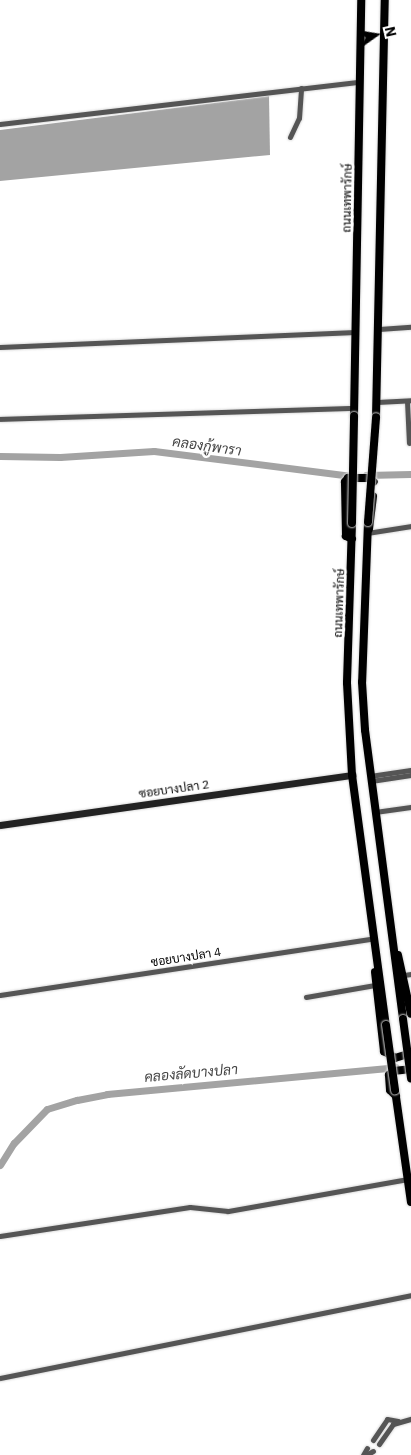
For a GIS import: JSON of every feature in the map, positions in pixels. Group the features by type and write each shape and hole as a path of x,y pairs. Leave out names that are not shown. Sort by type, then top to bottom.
{"main road":[{"name":"ถนนเทพารักษ์","path":"361,0 355,408 347,683 352,775 411,1202"},
{"path":"385,0 377,402 368,528 362,682 370,779 411,1078"},
{"path":"352,539 346,536 348,478 374,480 372,523 368,528"},
{"path":"392,934 408,974 411,1014"},
{"path":"375,941 375,985 384,1051 396,1058 411,1053"},
{"path":"395,1093 390,1090 389,1075 396,1070 411,1069"}],"street":[{"path":"0,124 360,82"},
{"path":"290,137 299,118 301,88"},
{"path":"378,329 411,327"},
{"path":"0,347 356,332"},
{"path":"377,402 409,400 409,443"},
{"path":"0,419 355,408"},
{"path":"368,528 411,526"},
{"path":"370,779 411,770"},
{"name":"ซอยบางปลา 2","path":"0,825 352,775"},
{"path":"370,779 411,775"},
{"path":"375,812 411,807"},
{"name":"ซอยบางปลา 4","path":"0,995 375,941"},
{"path":"306,997 375,985"},
{"path":"0,1236 190,1207 228,1211 408,1179"},
{"path":"0,1378 411,1295"},
{"path":"372,1440 387,1419 398,1421 411,1419"},
{"path":"379,1444 398,1421"},
{"path":"377,1433 384,1437"},
{"path":"365,1455 367,1448"},
{"path":"365,1455 373,1451"}],"shaded area":[{"path":"269,96 270,155 0,181 0,130"}],"waterway":[{"name":"คลองกู้พารา","path":"0,456 60,457 154,451 353,476"},
{"name":"คลองกู้พารา","path":"366,475 411,474"},
{"name":"คลองลัดบางปลา","path":"0,1165 14,1143 47,1109 77,1100 107,1094 396,1067"}]}
